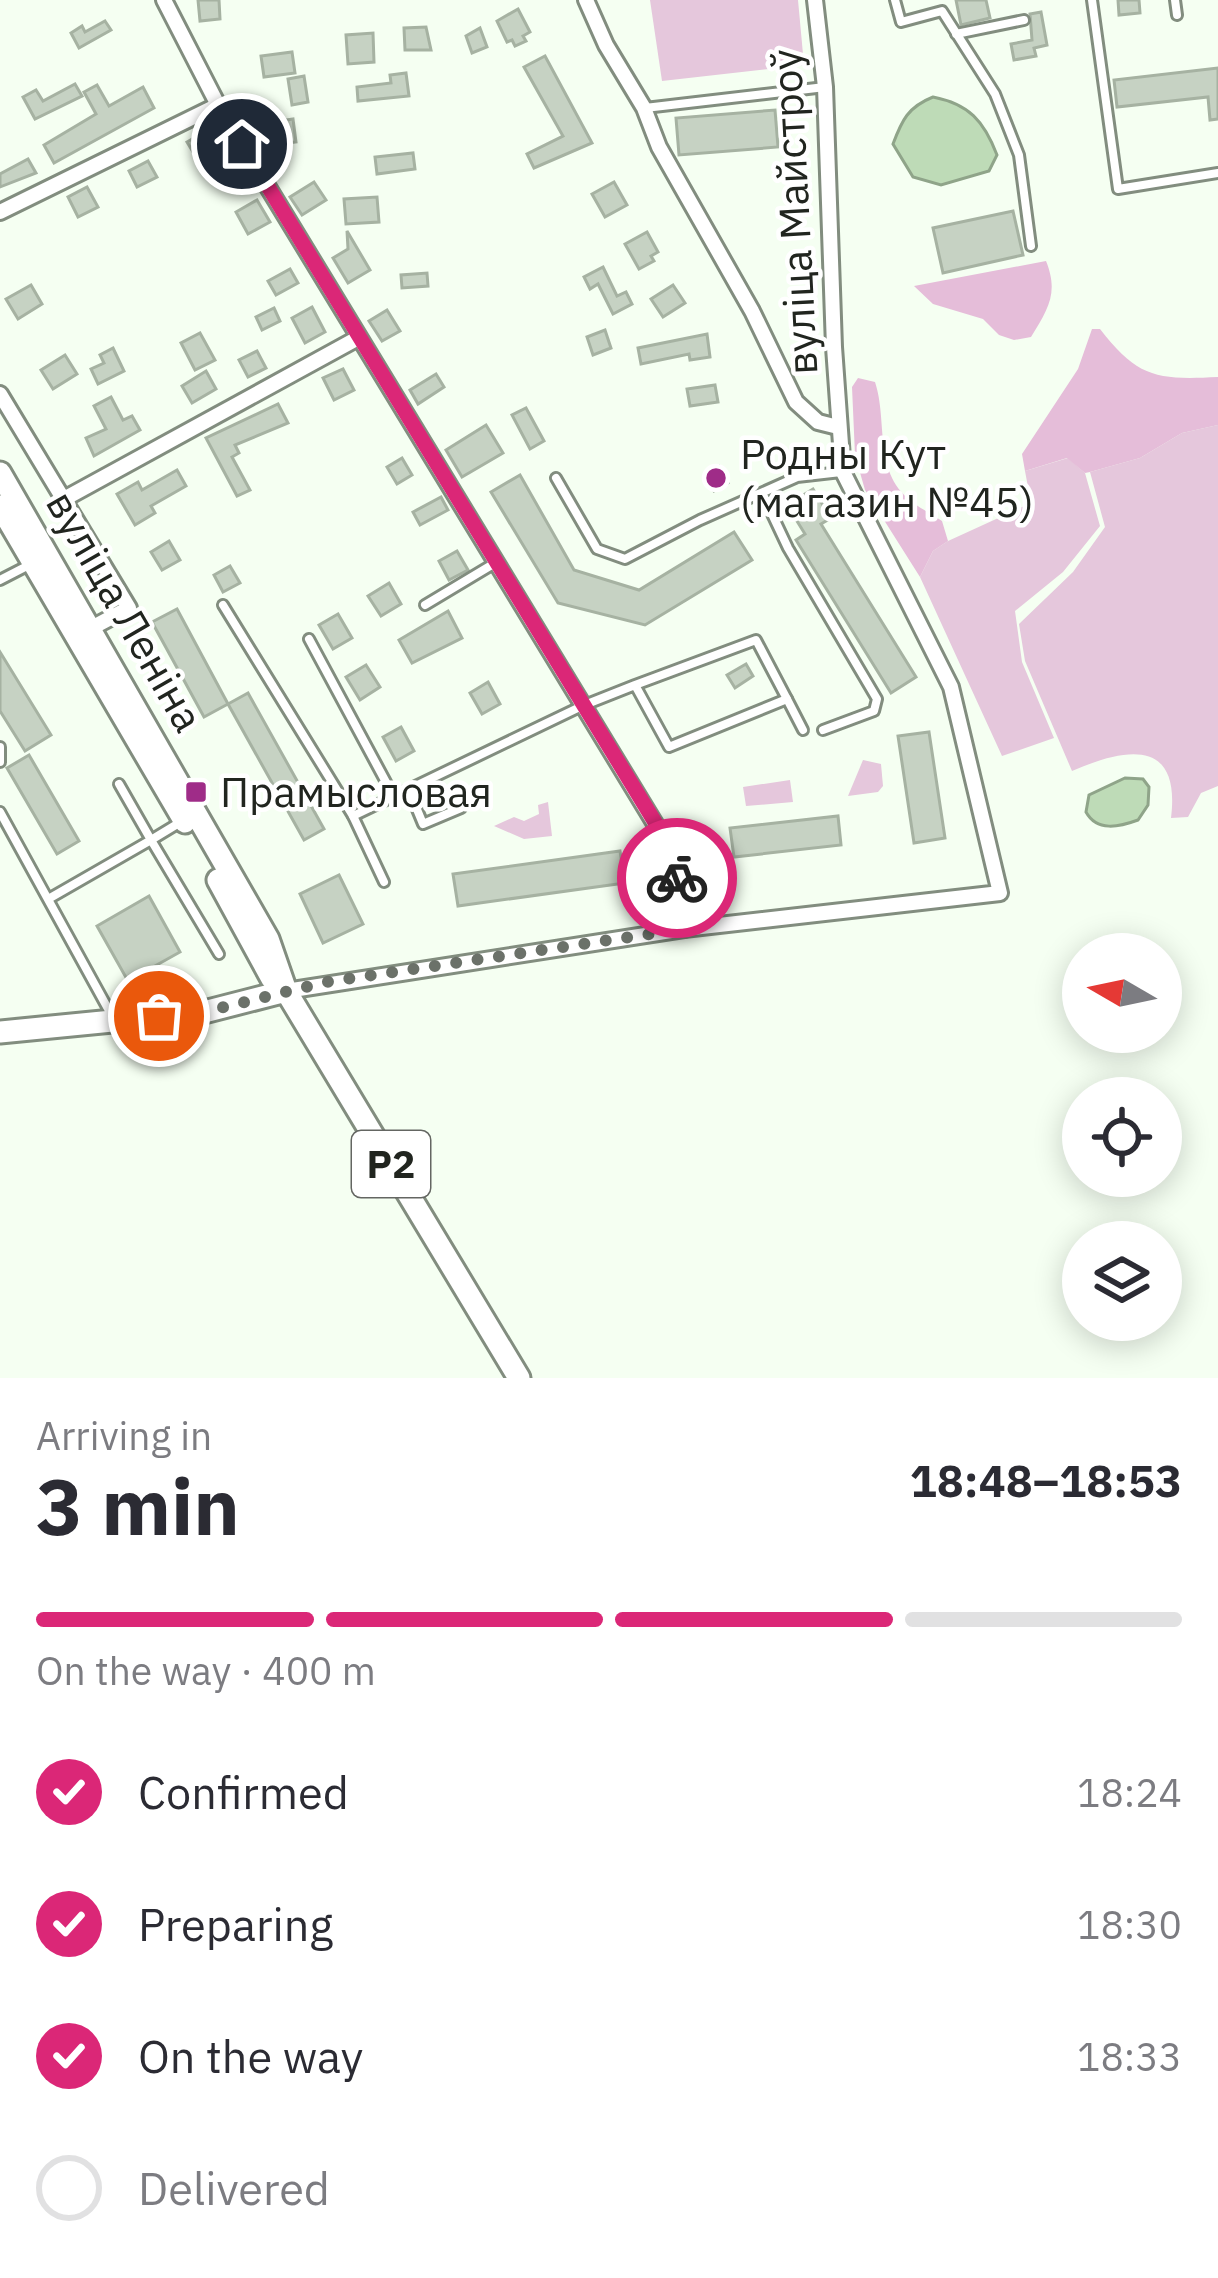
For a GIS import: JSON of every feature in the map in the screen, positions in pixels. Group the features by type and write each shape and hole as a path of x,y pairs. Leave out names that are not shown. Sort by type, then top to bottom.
{"main road":[{"name":"вуліца Леніна","path":"0,473 40,560 190,818 268,939 286,991"},
{"name":"вуліца Леніна","path":"0,506 40,560"},
{"name":"вуліца Леніна","path":"190,818 254,948 270,976 286,991"},
{"path":"229,1006 244,994 252,978 254,948"},
{"path":"0,1032 229,1006 286,991"},
{"name":"Р2","path":"286,991 520,1378"}],"street":[{"path":"164,0 218,105 661,832 676,874 684,929"},
{"path":"586,0 796,402 818,422 838,427"},
{"name":"вуліца Майстроў","path":"286,991 684,929 1000,893 952,687 843,472 825,87 815,0"},
{"path":"0,212 218,105"},
{"path":"64,499 358,338"},
{"path":"0,394 129,608 82,633"}],"lane":[{"path":"895,0 902,22 942,11 995,94 1019,155 1031,246"},
{"path":"1092,0 1118,190 1218,172"},
{"path":"1175,0 1178,15"},
{"path":"956,34 1024,20"},
{"path":"644,108 825,87"},
{"path":"556,478 597,549 625,559 797,477 843,472"},
{"path":"763,495 788,548 877,699 874,711 823,730"},
{"path":"0,580 40,560"},
{"path":"425,605 496,562"},
{"path":"223,605 353,816 384,881"},
{"path":"309,639 394,796"},
{"path":"353,816 582,706 756,640 803,730"},
{"path":"635,685 669,747 787,698"},
{"path":"0,747 0,762"},
{"path":"119,784 219,954"},
{"path":"409,790 423,824 460,808"},
{"path":"0,812 114,1020"},
{"path":"50,898 190,818"}],"shaded area":[{"path":"650,0 798,0 804,65 662,81"},
{"path":"933,97 966,109 981,124 997,155 989,171 941,185 913,177 893,144 907,115"},
{"path":"1046,261 1052,282 1050,300 1031,337 1014,340 999,335 983,319 933,304 914,286"},
{"path":"1092,329 1100,329 1126,358 1150,372 1179,378 1218,377 1218,425 1182,433 1140,458 1090,472 1067,458 1025,471 1022,454 1078,369"},
{"path":"858,378 875,382 886,460 898,488 942,521 948,541 933,551 920,577 865,490 855,455 852,387"},
{"path":"1218,425 1218,786 1201,793 1188,817 1171,818 1172,792 1158,761 1129,754 1072,771 1025,661 1019,624 1073,572 1105,527 1090,472 1140,458 1182,433"},
{"path":"1068,458 1085,473 1100,526 1063,572 1015,611 1022,662 1054,738 1002,756 920,577 933,551 948,541 1031,503 1025,471"},
{"path":"863,760 881,764 883,786 878,792 848,796"},
{"path":"1125,778 1143,779 1149,787 1148,805 1138,820 1109,826 1096,823 1086,812 1089,795"},
{"path":"790,780 793,802 746,806 743,787"},
{"path":"548,802 552,836 524,839 494,826 514,817 524,821 539,814 538,805"}],"building":[{"path":"198,0 219,0 220,19 200,21"},
{"path":"956,0 986,0 990,18 961,25"},
{"path":"1118,0 1139,0 1140,13 1119,15"},
{"path":"518,9 530,32 523,36 526,41 515,46 512,40 507,42 497,21"},
{"path":"1041,12 1047,45 1034,48 1036,56 1014,60 1011,44 1032,40 1030,14"},
{"path":"105,21 111,30 79,48 71,33 82,26 85,32"},
{"path":"426,27 431,50 405,50 404,28"},
{"path":"480,28 487,47 472,53 466,36"},
{"path":"373,33 374,62 348,64 346,35"},
{"path":"292,52 295,73 264,77 261,56"},
{"path":"545,56 592,143 534,168 527,154 563,136 524,67"},
{"path":"1218,68 1218,119 1210,120 1208,97 1117,107 1114,80"},
{"path":"406,73 409,96 358,101 357,87 391,83 390,75"},
{"path":"304,76 308,102 292,105 288,79"},
{"path":"75,84 82,96 35,119 23,97 36,90 43,101"},
{"path":"97,85 109,106 143,87 154,108 54,163 44,145 96,114 84,92"},
{"path":"775,110 778,147 679,155 676,118"},
{"path":"293,119 296,142 269,145 266,123"},
{"path":"206,131 218,151 199,162 187,142"},
{"path":"413,153 415,169 377,174 375,157"},
{"path":"28,159 36,173 0,187 0,174"},
{"path":"148,161 157,177 137,187 129,171"},
{"path":"314,182 326,200 302,215 290,197"},
{"path":"614,182 627,205 605,217 592,194"},
{"path":"87,187 98,207 78,217 68,197"},
{"path":"377,197 379,222 346,224 344,199"},
{"path":"257,200 270,222 248,234 236,212"},
{"path":"1013,211 1023,255 943,273 933,228"},
{"path":"347,231 370,270 348,283 333,258 348,249"},
{"path":"647,232 658,252 651,256 654,261 639,269 625,244"},
{"path":"603,267 617,296 626,292 632,304 613,314 598,284 590,289 584,277"},
{"path":"290,269 298,283 276,295 268,281"},
{"path":"427,273 428,286 402,288 401,275"},
{"path":"31,285 42,304 18,319 6,299"},
{"path":"673,285 685,303 663,317 651,299"},
{"path":"312,307 325,332 305,343 292,318"},
{"path":"274,308 280,321 262,330 256,317"},
{"path":"387,310 400,331 382,341 369,321"},
{"path":"605,330 611,348 593,355 587,337"},
{"path":"200,333 215,360 195,370 181,343"},
{"path":"707,334 710,357 690,360 689,354 641,364 638,348"},
{"path":"113,348 124,371 98,384 91,369 104,363 100,355"},
{"path":"257,351 266,368 248,377 239,360"},
{"path":"65,355 77,374 53,389 41,370"},
{"path":"343,369 354,390 334,400 323,378"},
{"path":"206,371 216,389 192,403 182,386"},
{"path":"436,374 444,387 418,404 410,390"},
{"path":"715,385 718,402 690,406 687,389"},
{"path":"111,397 123,420 132,416 140,430 94,456 86,438 106,429 94,406"},
{"path":"278,404 288,423 235,445 239,453 232,457 250,490 237,496 206,438"},
{"path":"526,408 544,441 530,449 512,415"},
{"path":"486,425 503,453 462,477 446,450"},
{"path":"402,458 412,475 397,484 387,467"},
{"name":"Родны Кут (магазин №45)","path":"719,466 728,483 714,491 705,474"},
{"path":"177,470 186,486 151,506 155,513 135,525 117,494 138,482 142,490"},
{"path":"520,475 574,570 639,590 734,532 752,560 645,625 558,603 491,492"},
{"path":"813,489 831,518 821,524 916,677 891,693 796,540 805,534 787,505"},
{"path":"441,497 448,510 420,525 413,512"},
{"path":"169,541 180,560 162,570 151,552"},
{"path":"457,551 468,570 449,580 439,561"},
{"path":"230,566 240,583 223,592 214,575"},
{"path":"389,583 401,604 381,616 368,596"},
{"path":"177,609 228,704 204,717 152,622"},
{"path":"448,611 462,638 412,663 399,640"},
{"path":"338,614 352,638 333,649 319,625"},
{"path":"0,652 51,735 25,751 0,711"},
{"path":"746,664 753,676 735,688 727,675"},
{"path":"366,665 380,687 360,700 346,677"},
{"path":"488,682 500,704 482,714 470,693"},
{"path":"248,693 324,829 304,840 228,704"},
{"path":"401,727 414,751 396,761 383,737"},
{"path":"929,732 945,838 914,843 898,736"},
{"path":"29,755 79,841 57,854 7,768"},
{"path":"838,816 841,845 734,857 730,828"},
{"path":"620,851 625,883 458,906 453,874"},
{"path":"339,875 363,924 323,943 300,894"},
{"path":"149,896 180,952 128,981 97,926"}],"way so far":[{"path":"159,1016 204,1012 326,982 684,929 677,878"}],"place":[{"name":"Родны Кут (магазин №45)","path":"716,478"},
{"name":"Прамысловая","path":"196,792"}],"route":[{"path":"242,144 661,832 677,878"}]}
